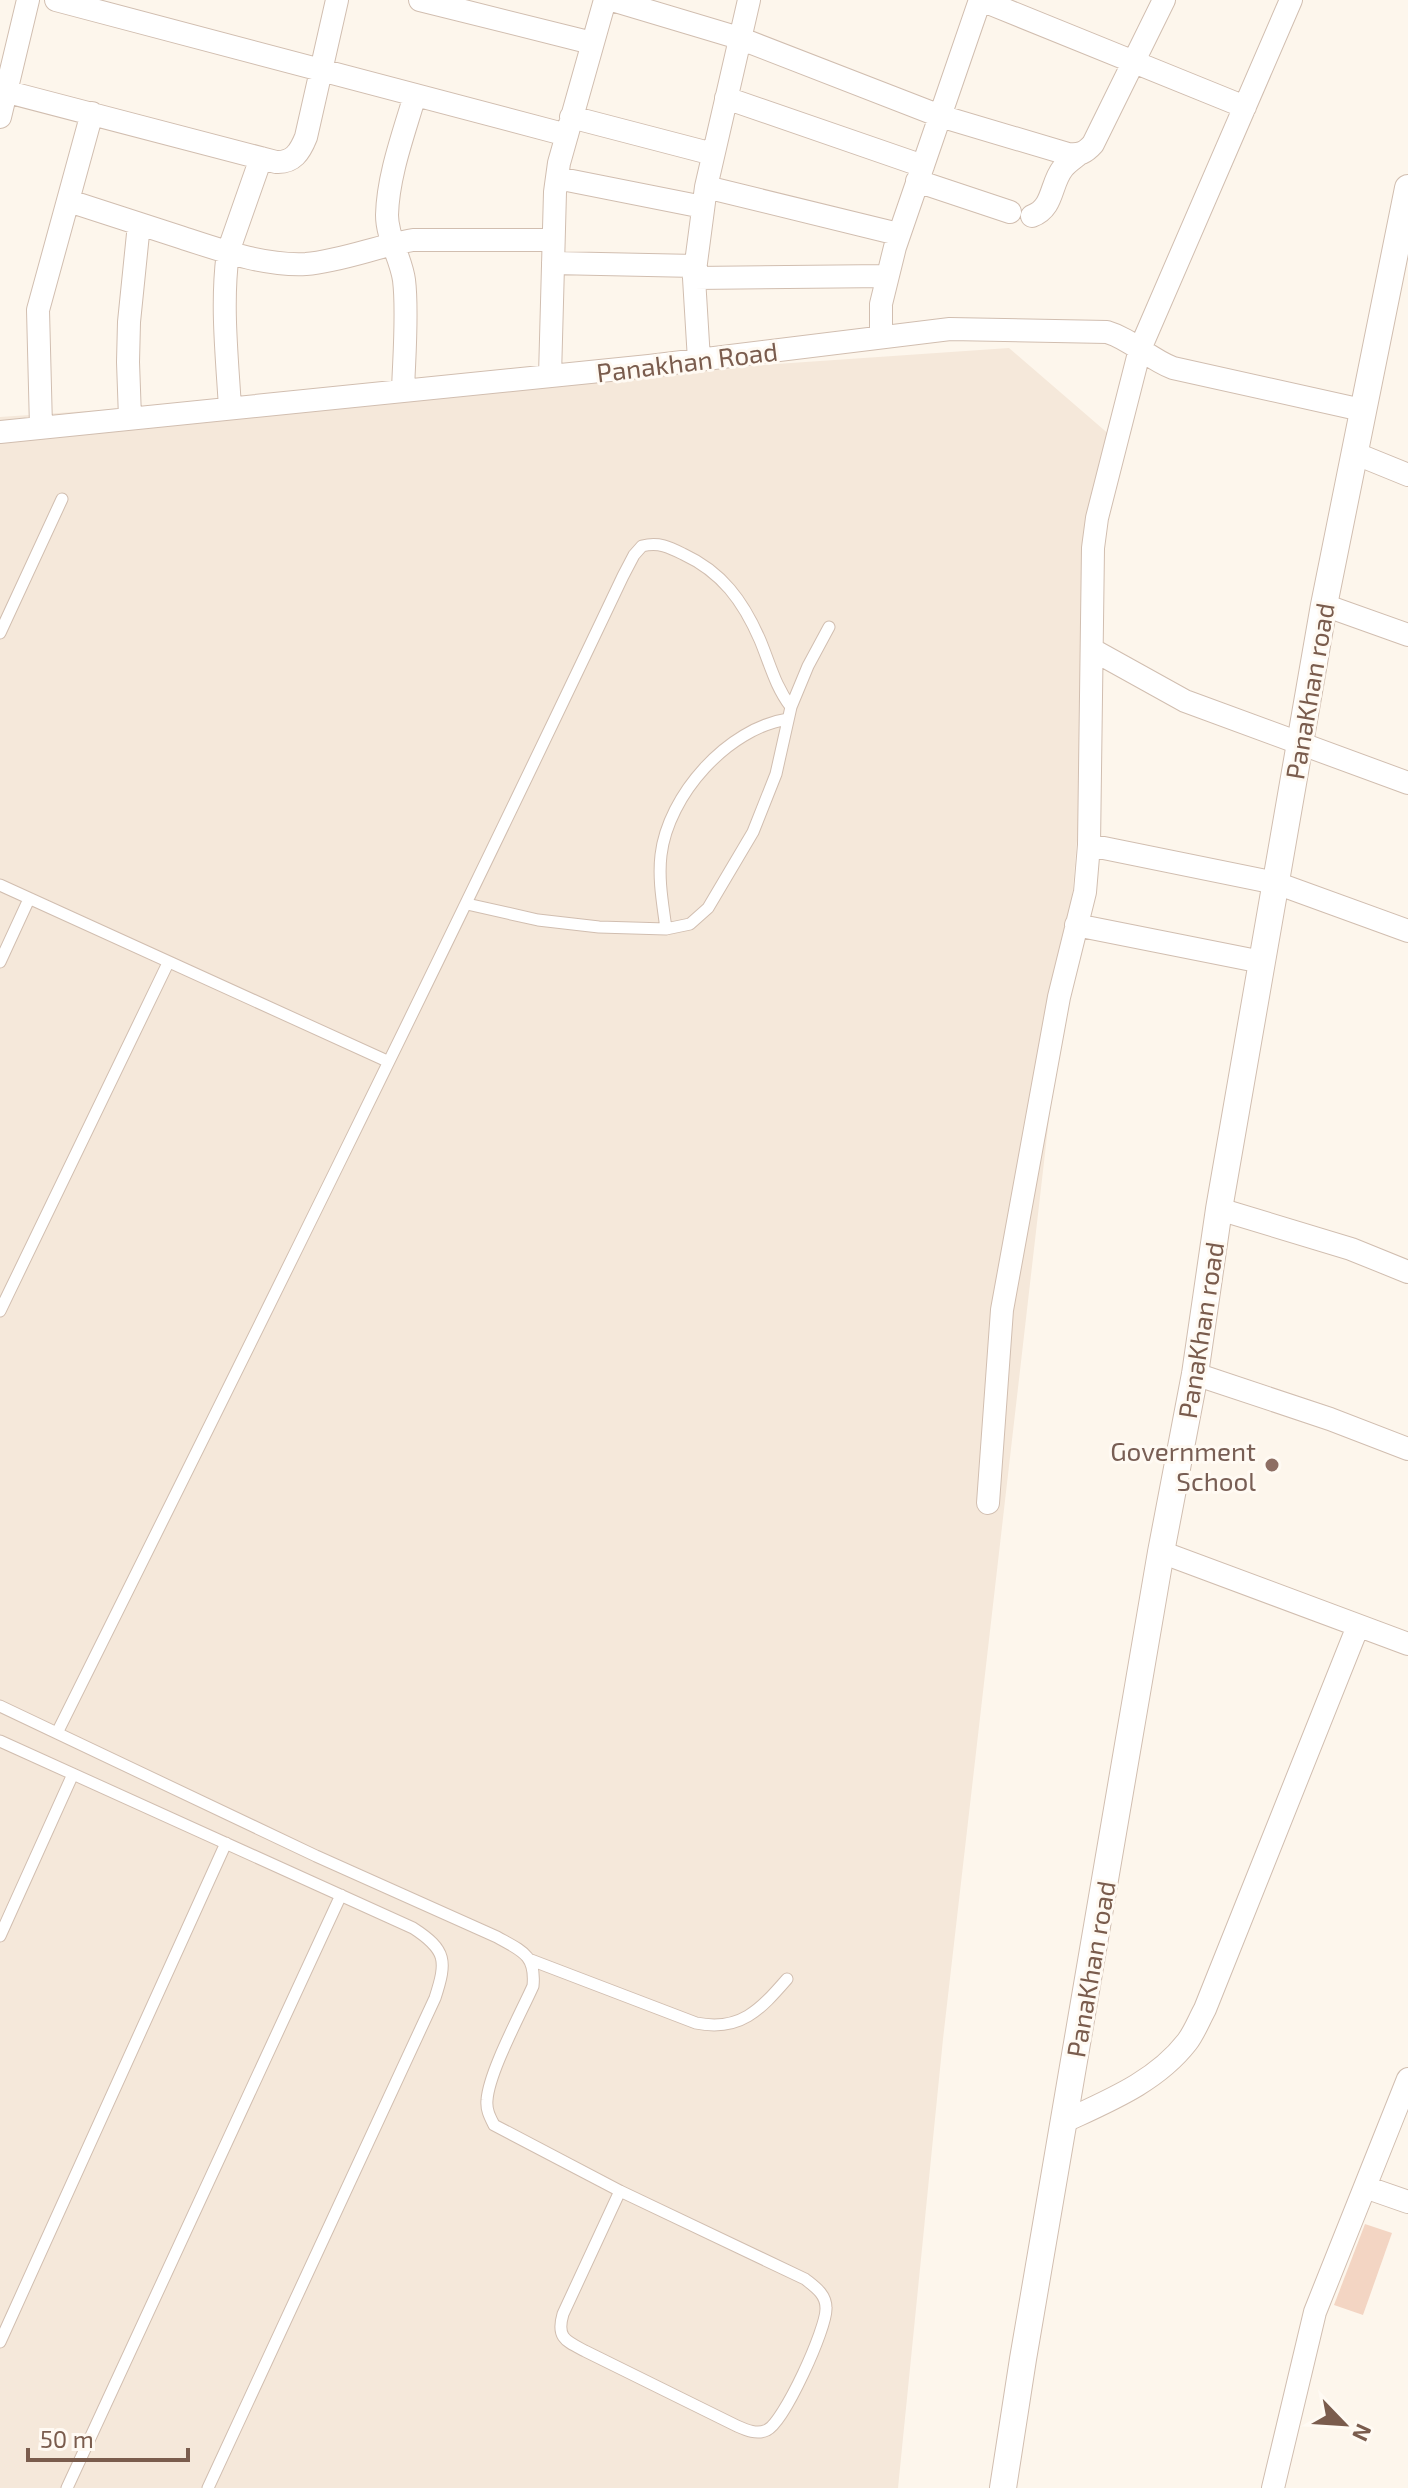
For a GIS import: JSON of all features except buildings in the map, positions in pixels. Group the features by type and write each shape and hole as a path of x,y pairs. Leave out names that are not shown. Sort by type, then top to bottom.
{"street":[{"path":"0,117 3,91 28,0"},
{"path":"56,0 415,95 713,154"},
{"path":"3,91 286,162 295,157 302,147 337,0"},
{"path":"420,0 592,43"},
{"path":"550,376 557,178 605,0"},
{"path":"612,0 739,38 940,116 1078,155"},
{"path":"699,360 695,272 705,197 749,0"},
{"path":"881,337 881,304 898,234 980,0 1245,107"},
{"path":"726,98 1021,214 1039,214 1046,206 1061,169 1093,144 1164,0"},
{"path":"988,1503 1002,1310 1056,1012 1085,892 1089,845 1093,548 1097,518 1140,349 1291,0"},
{"path":"403,391 404,282 387,218 389,198 415,95"},
{"path":"41,427 38,310 92,113"},
{"path":"230,408 224,302 228,252 261,158"},
{"path":"557,178 705,197 898,234"},
{"name":"PanaKhan road","path":"1003,2488 1324,605 1362,410 1405,220 1408,188"},
{"path":"69,201 266,262 302,264 331,261 413,240 553,240"},
{"path":"130,418 129,322 139,224"},
{"path":"553,263 695,272 887,276"},
{"name":"Panakhan Road","path":"0,432 699,360 950,329 1107,332 1119,335 1159,363 1173,368 1362,410"},
{"path":"1354,453 1408,475"},
{"path":"1324,605 1408,635"},
{"path":"1093,650 1185,701 1408,783"},
{"path":"1089,845 1276,883 1408,931"},
{"path":"1076,925 1262,962"},
{"path":"1219,1209 1351,1249 1408,1272"},
{"path":"1195,1374 1408,1449"},
{"path":"1161,1552 1408,1644"},
{"path":"1063,2122 1138,2085 1162,2069 1189,2041 1205,2009 1358,1626"},
{"path":"1273,2488 1315,2312 1408,2079"},
{"path":"1365,2187 1408,2202"}],"lane":[{"path":"0,633 62,499"},
{"path":"57,1733 467,904 623,576 642,546 663,545 697,560 722,579 760,639 789,713"},
{"path":"467,904 538,920 599,927 666,929 690,924 701,915 753,832 776,774 789,713 808,666 829,627"},
{"path":"666,929 661,854 672,815 682,797 704,769 741,737 789,713"},
{"path":"0,885 387,1061"},
{"path":"0,962 29,899"},
{"path":"0,1311 168,963"},
{"path":"0,1706 316,1856 497,1937 531,1960 696,2023 728,2025 745,2019 759,2009 787,1979"},
{"path":"0,1741 413,1928 429,1938 443,1959 443,1974 435,1998 208,2488"},
{"path":"0,1936 73,1774"},
{"path":"0,2342 226,1843"},
{"path":"67,2488 341,1895"},
{"path":"531,1960 533,1986 491,2082 487,2101 494,2125 620,2191 805,2279 824,2297 824,2324 804,2370 776,2424 764,2432 751,2432 737,2426 585,2351 561,2335 563,2314 620,2191"}],"shaded area":[{"path":"1009,348 1111,436 1066,971 943,2039 898,2488 0,2488 0,417"}],"place":[{"name":"Government School","path":"1272,1465"}]}
